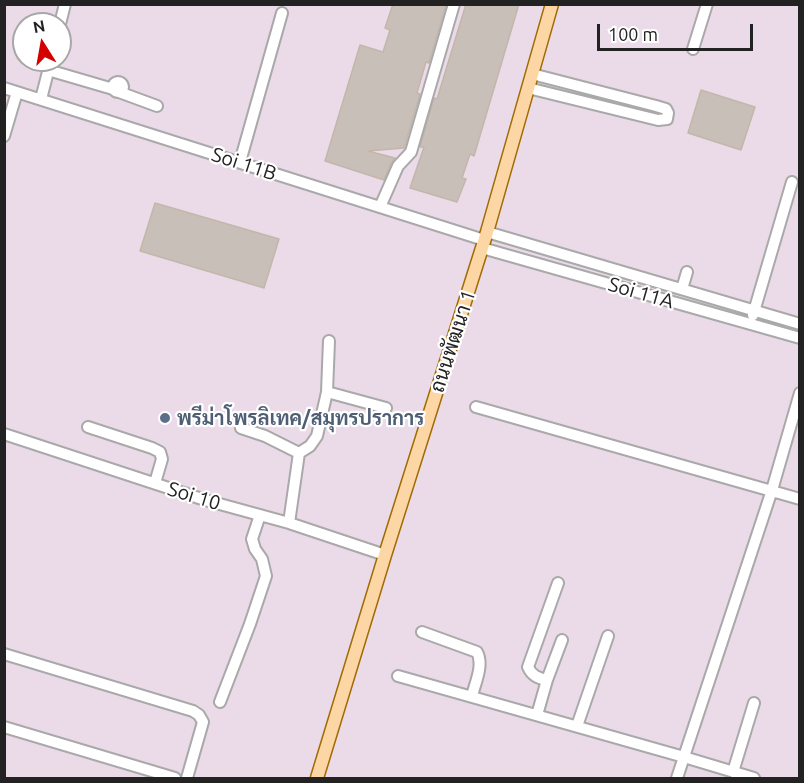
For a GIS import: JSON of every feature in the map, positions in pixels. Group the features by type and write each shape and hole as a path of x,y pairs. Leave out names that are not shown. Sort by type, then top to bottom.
{"main road":[{"name":"ถนนพัฒนา 1","path":"317,778 485,240 552,4"}],"street":[{"path":"380,207 398,166 411,152 454,4"},
{"path":"693,49 708,4"},
{"path":"240,162 282,13"},
{"path":"41,99 48,72"},
{"path":"68,72 157,106"},
{"path":"528,88 658,120 667,119 666,110 656,106 532,74"},
{"name":"Soi 11B","path":"4,88 485,240"},
{"path":"4,136 17,92"},
{"path":"750,324 792,182"},
{"path":"485,240 661,283 800,324"},
{"name":"Soi 11A","path":"485,240 656,297 800,338"},
{"path":"682,290 687,272"},
{"path":"656,297 661,283"},
{"path":"724,317 729,303"},
{"path":"289,523 299,453 310,446 317,436 327,392 329,341"},
{"path":"327,392 386,408"},
{"path":"677,778 772,490 800,393"},
{"path":"476,407 800,499"},
{"path":"88,427 160,452 162,459 155,483"},
{"path":"241,428 265,436 299,453"},
{"name":"Soi 10","path":"4,434 205,500 289,523 385,555"},
{"path":"220,702 266,576 262,559 255,549 252,538 260,515"},
{"path":"547,680 536,677 528,668 558,583"},
{"path":"422,632 477,652 480,657 479,667 472,696"},
{"path":"577,726 608,636"},
{"path":"537,715 562,640"},
{"path":"4,654 193,711 199,715 203,722 187,778"},
{"path":"398,676 754,778"},
{"path":"733,772 754,703"},
{"path":"4,727 175,778"}],"shaded area":[{"path":"5,5 799,5 799,778 5,778"}],"building":[{"path":"393,4 446,4 429,63 426,62 417,93 420,94 404,148 368,151 395,158 384,180 325,161 360,45 383,52 390,30 385,28"},
{"path":"466,4 519,4 474,156 470,154 462,178 466,179 457,202 410,188 424,147 420,147 434,98 437,99"},
{"path":"701,90 755,107 741,150 688,133"},
{"path":"155,203 279,239 264,288 140,251"}],"place":[{"name":"พรีม่าโพรลิเทค/สมุทรปราการ","path":"165,418"}]}
